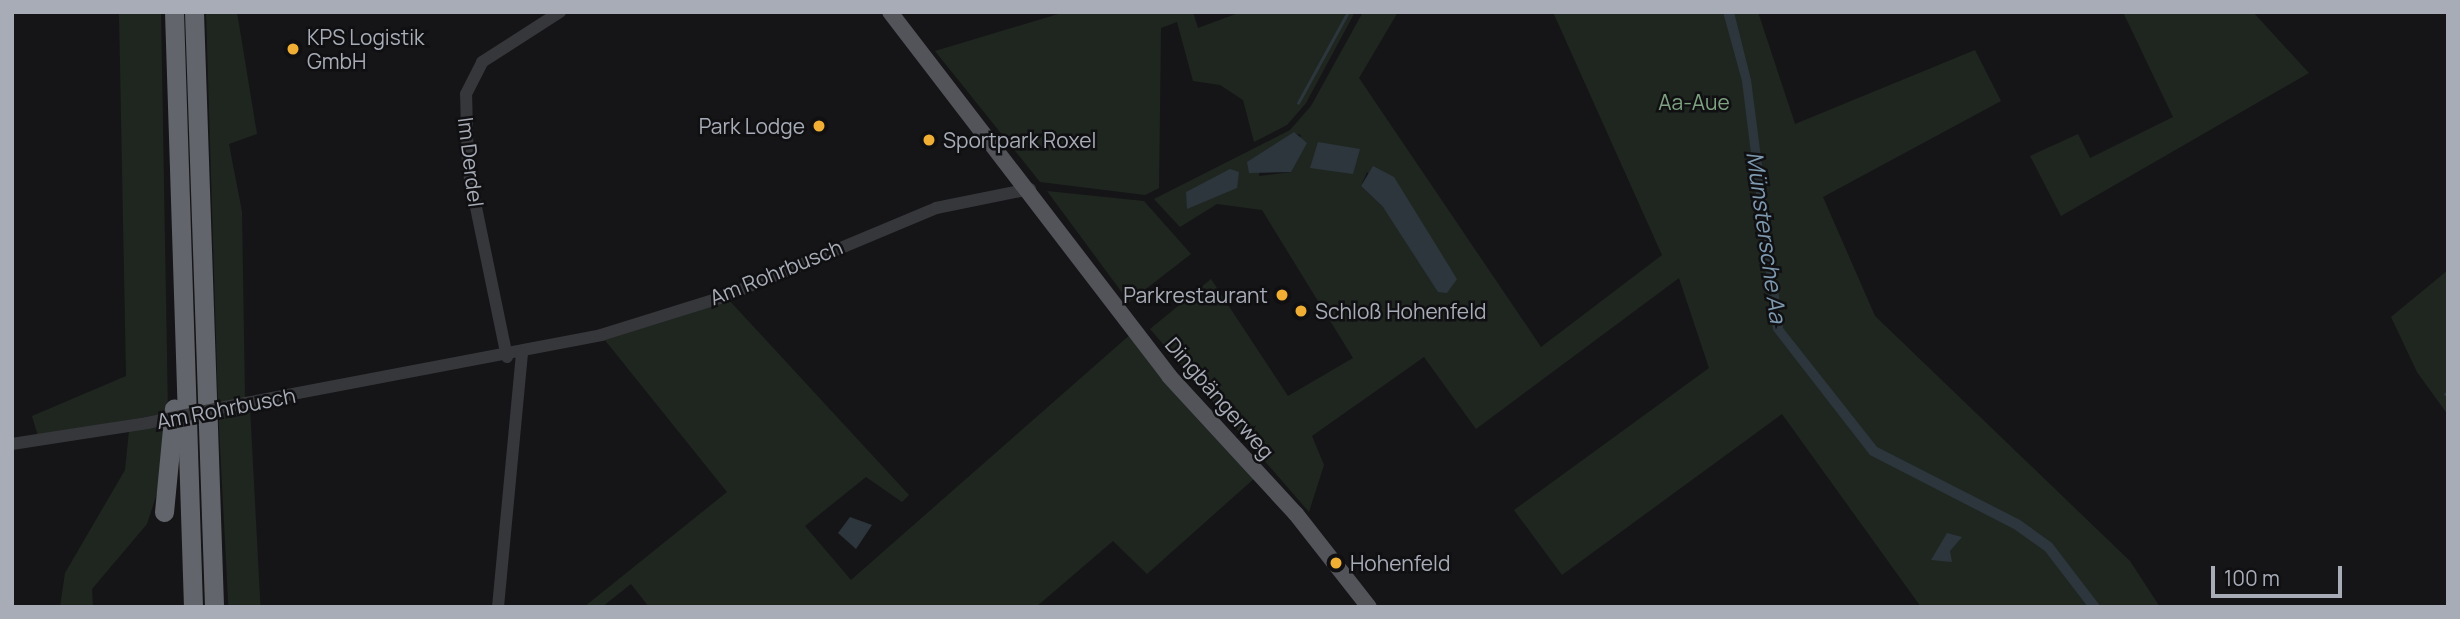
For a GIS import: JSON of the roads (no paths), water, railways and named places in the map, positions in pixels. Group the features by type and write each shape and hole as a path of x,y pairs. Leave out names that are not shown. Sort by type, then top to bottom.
{"highway":[{"path":"174,12 181,341 193,607"},
{"path":"194,12 214,607"},
{"path":"164,512 181,341"}],"main road":[{"name":"Dingbängerweg","path":"890,12 1030,189 1169,376 1296,514 1370,607"}],"street":[{"name":"Im Derdel","path":"507,357 468,168 466,94 482,62 560,12"},
{"name":"Am Rohrbusch","path":"12,444 147,423 507,357 726,296 936,208 1030,189"},
{"path":"498,607 522,353"}],"water":[{"name":"Münstersche Aa","path":"1723,12 1734,12 1751,80 1783,328 1877,447 2020,520 2052,543 2101,607 2088,607 2045,551 2014,529 1870,455 1773,330 1742,81"},
{"path":"1294,132 1307,143 1291,172 1249,173 1247,162"},
{"path":"1318,142 1360,149 1353,174 1310,168"},
{"path":"1373,166 1394,177 1457,279 1447,293 1438,292 1383,207 1361,186"},
{"path":"1230,169 1239,172 1237,188 1187,209 1186,192"},
{"path":"850,517 872,525 856,549 838,533"},
{"path":"1947,533 1962,537 1950,551 1952,562 1931,560"}],"waterway":[{"path":"1298,103 1348,12"}],"place":[{"name":"KPS Logistik GmbH","path":"293,49"},
{"name":"Park Lodge","path":"819,126"},
{"name":"Sportpark Roxel","path":"929,140"},
{"name":"Parkrestaurant","path":"1282,295"},
{"name":"Schloß Hohenfeld","path":"1301,311"},
{"name":"Hohenfeld","path":"1336,563"}],"park label":[{"name":"Aa-Aue","path":"1694,102"}]}
